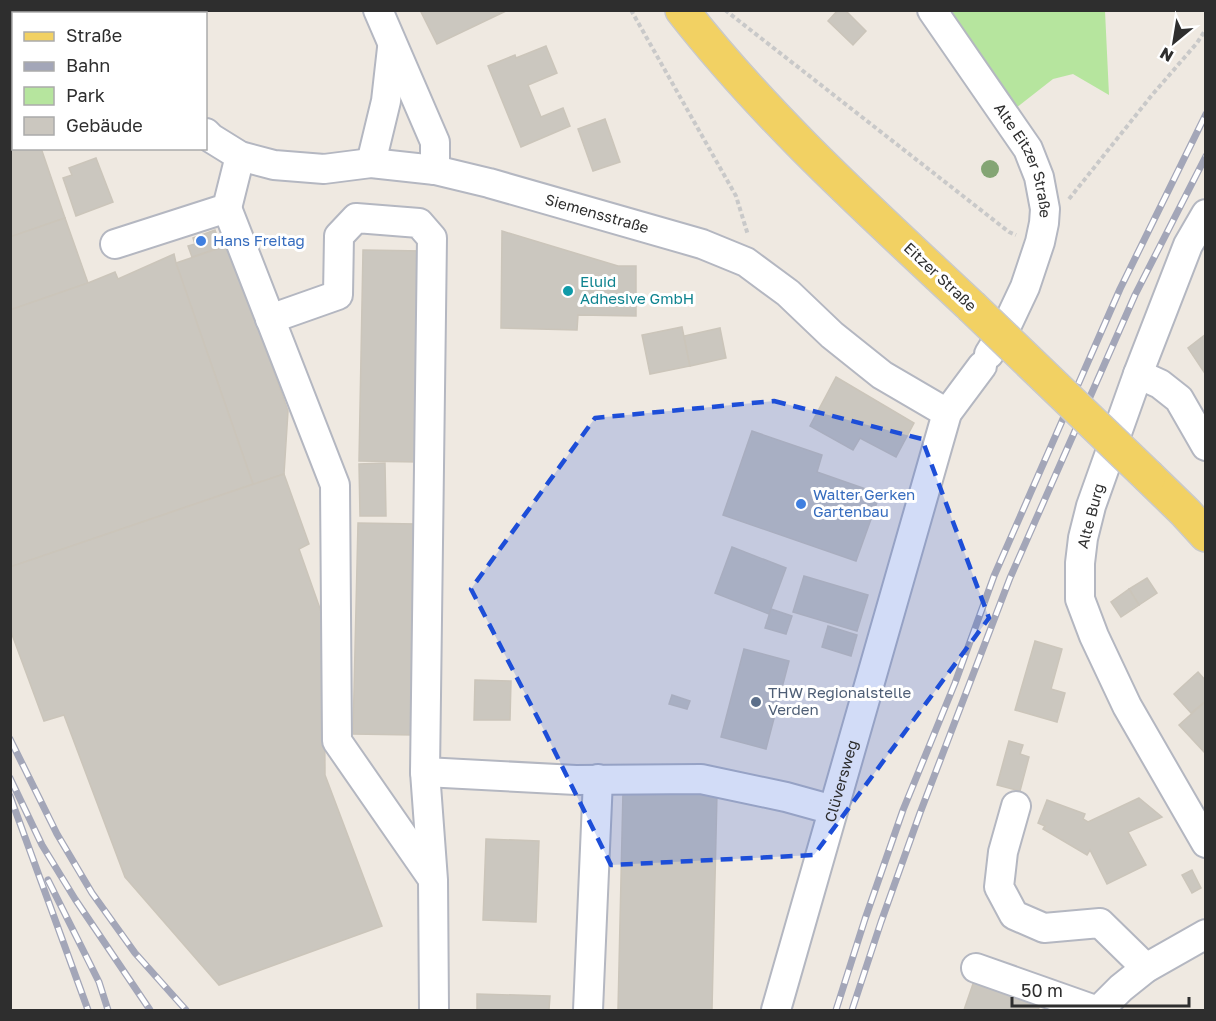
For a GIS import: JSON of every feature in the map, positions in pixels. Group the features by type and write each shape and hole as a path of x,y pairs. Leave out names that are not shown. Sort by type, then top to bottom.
{"main road":[{"name":"Eitzer Straße","path":"682,10 709,45 771,112 859,200 1185,512 1206,535"}],"street":[{"path":"378,10 435,142 435,170"},
{"name":"Alte Eitzer Straße","path":"932,10 1029,149 1040,177 1045,209 1040,242 1025,287 1008,323 985,362 947,413"},
{"path":"371,163 386,101 392,46"},
{"name":"Siemensstraße","path":"207,134 240,156 274,165 324,169 371,163 435,170 489,183 702,244 746,262 788,293 832,335 882,375 947,413"},
{"path":"240,156 227,208 335,485 337,741 433,880"},
{"path":"115,244 227,208"},
{"name":"Alte Burg","path":"1206,213 1188,245 1137,374 1091,506 1080,562 1080,599 1094,636 1127,706 1206,843"},
{"path":"270,319 338,295 339,236 356,218 419,223 432,238 425,772 433,880 434,1011"},
{"path":"1137,374 1160,384 1179,399 1206,446"},
{"name":"Clüversweg","path":"776,1011 947,413"},
{"path":"425,772 576,780 701,779 786,797 833,810"},
{"path":"588,1011 598,779"},
{"path":"1016,806 1003,852 999,887 1014,915 1044,928 1100,923 1146,968"},
{"path":"1099,1011 1121,988 1146,968 1206,934"},
{"path":"976,968 1095,1011"}],"path":[{"path":"631,10 736,196 750,242 746,262"},
{"path":"725,10 1009,232 1022,237"},
{"path":"1045,209 1069,200 1152,94 1197,43 1206,28"}],"highlighted area":[{"path":"774,401 922,439 989,618 814,855 611,865 471,589 595,418"}],"green space":[{"path":"949,11 1105,11 1109,95 1073,74 1053,79 1016,108"}],"building":[{"path":"10,10 82,10 82,12 12,12 12,104 10,105"},
{"path":"420,10 508,10 437,44"},
{"path":"838,10 845,10 866,31 853,45 828,21"},
{"path":"546,46 557,73 528,85 541,117 563,108 570,126 521,147 488,66"},
{"path":"12,104 12,150 42,150 65,218 10,237 10,105"},
{"path":"605,119 620,162 593,171 578,129"},
{"path":"96,158 113,202 76,216 63,178 72,175 69,168"},
{"path":"65,218 88,283 10,310 10,237"},
{"path":"215,230 221,247 192,257 188,246 195,244 193,238"},
{"name":"Eluid Adhesive GmbH","path":"502,231 618,266 636,266 636,316 578,315 577,330 501,328"},
{"path":"229,245 288,411 284,474 253,484 176,263"},
{"path":"363,250 423,251 418,462 359,461"},
{"path":"174,254 253,484 10,567 10,310 115,272 118,279"},
{"path":"682,327 690,366 650,374 642,335"},
{"path":"720,328 726,358 690,366 684,336"},
{"path":"1206,334 1206,375 1188,348"},
{"path":"836,377 914,423 896,457 860,438 853,450 810,426"},
{"name":"Walter Gerken Gartenbau","path":"752,431 822,455 817,472 880,494 856,561 723,515"},
{"path":"385,463 386,516 360,516 359,464"},
{"path":"284,474 309,544 299,549 324,620 325,775 382,926 219,985 125,877 64,715 44,721 10,629 10,567"},
{"path":"358,523 417,524 413,735 353,734"},
{"path":"732,547 786,568 769,614 715,593"},
{"path":"804,576 868,595 857,631 793,612"},
{"path":"1147,578 1157,593 1139,605 1129,589"},
{"path":"1129,589 1139,605 1121,617 1111,602"},
{"path":"771,609 792,616 786,634 765,628"},
{"path":"828,626 857,635 851,656 822,647"},
{"path":"1035,641 1062,649 1051,689 1065,693 1057,722 1015,710"},
{"path":"744,649 789,661 766,749 721,737"},
{"path":"1198,672 1206,681 1206,701 1191,713 1174,694"},
{"path":"475,680 511,681 510,720 474,720"},
{"path":"672,695 690,701 687,709 669,704"},
{"path":"1206,701 1206,754 1179,725"},
{"path":"1009,741 1023,745 1020,754 1029,757 1020,791 997,785"},
{"path":"623,791 717,793 712,1010 618,1010"},
{"path":"1139,798 1162,817 1128,832 1146,865 1107,884 1090,850 1087,855 1043,829 1045,826 1038,823 1047,800 1085,814 1083,819 1088,822"},
{"path":"486,839 539,841 536,922 483,920"},
{"path":"1192,870 1201,888 1192,893 1182,875"},
{"path":"975,978 1042,1001 1038,1010 964,1010"},
{"path":"477,994 550,996 549,1010 477,1010"}],"railway":[{"path":"836,1010 903,810 955,683 994,576 1120,289 1206,114"},
{"path":"852,1010 920,813 1010,578 1135,295 1206,156"},
{"path":"10,739 57,834 92,893 135,953 186,1010"},
{"path":"10,778 42,845 75,899 150,1010"},
{"path":"10,796 88,1010"},
{"path":"48,880 99,982 108,1010"}],"place":[{"name":"Hans Freitag","path":"201,241"},
{"name":"Eluid Adhesive GmbH","path":"568,291"},
{"name":"Walter Gerken Gartenbau","path":"801,504"},
{"name":"THW Regionalstelle Verden","path":"756,702"}]}
